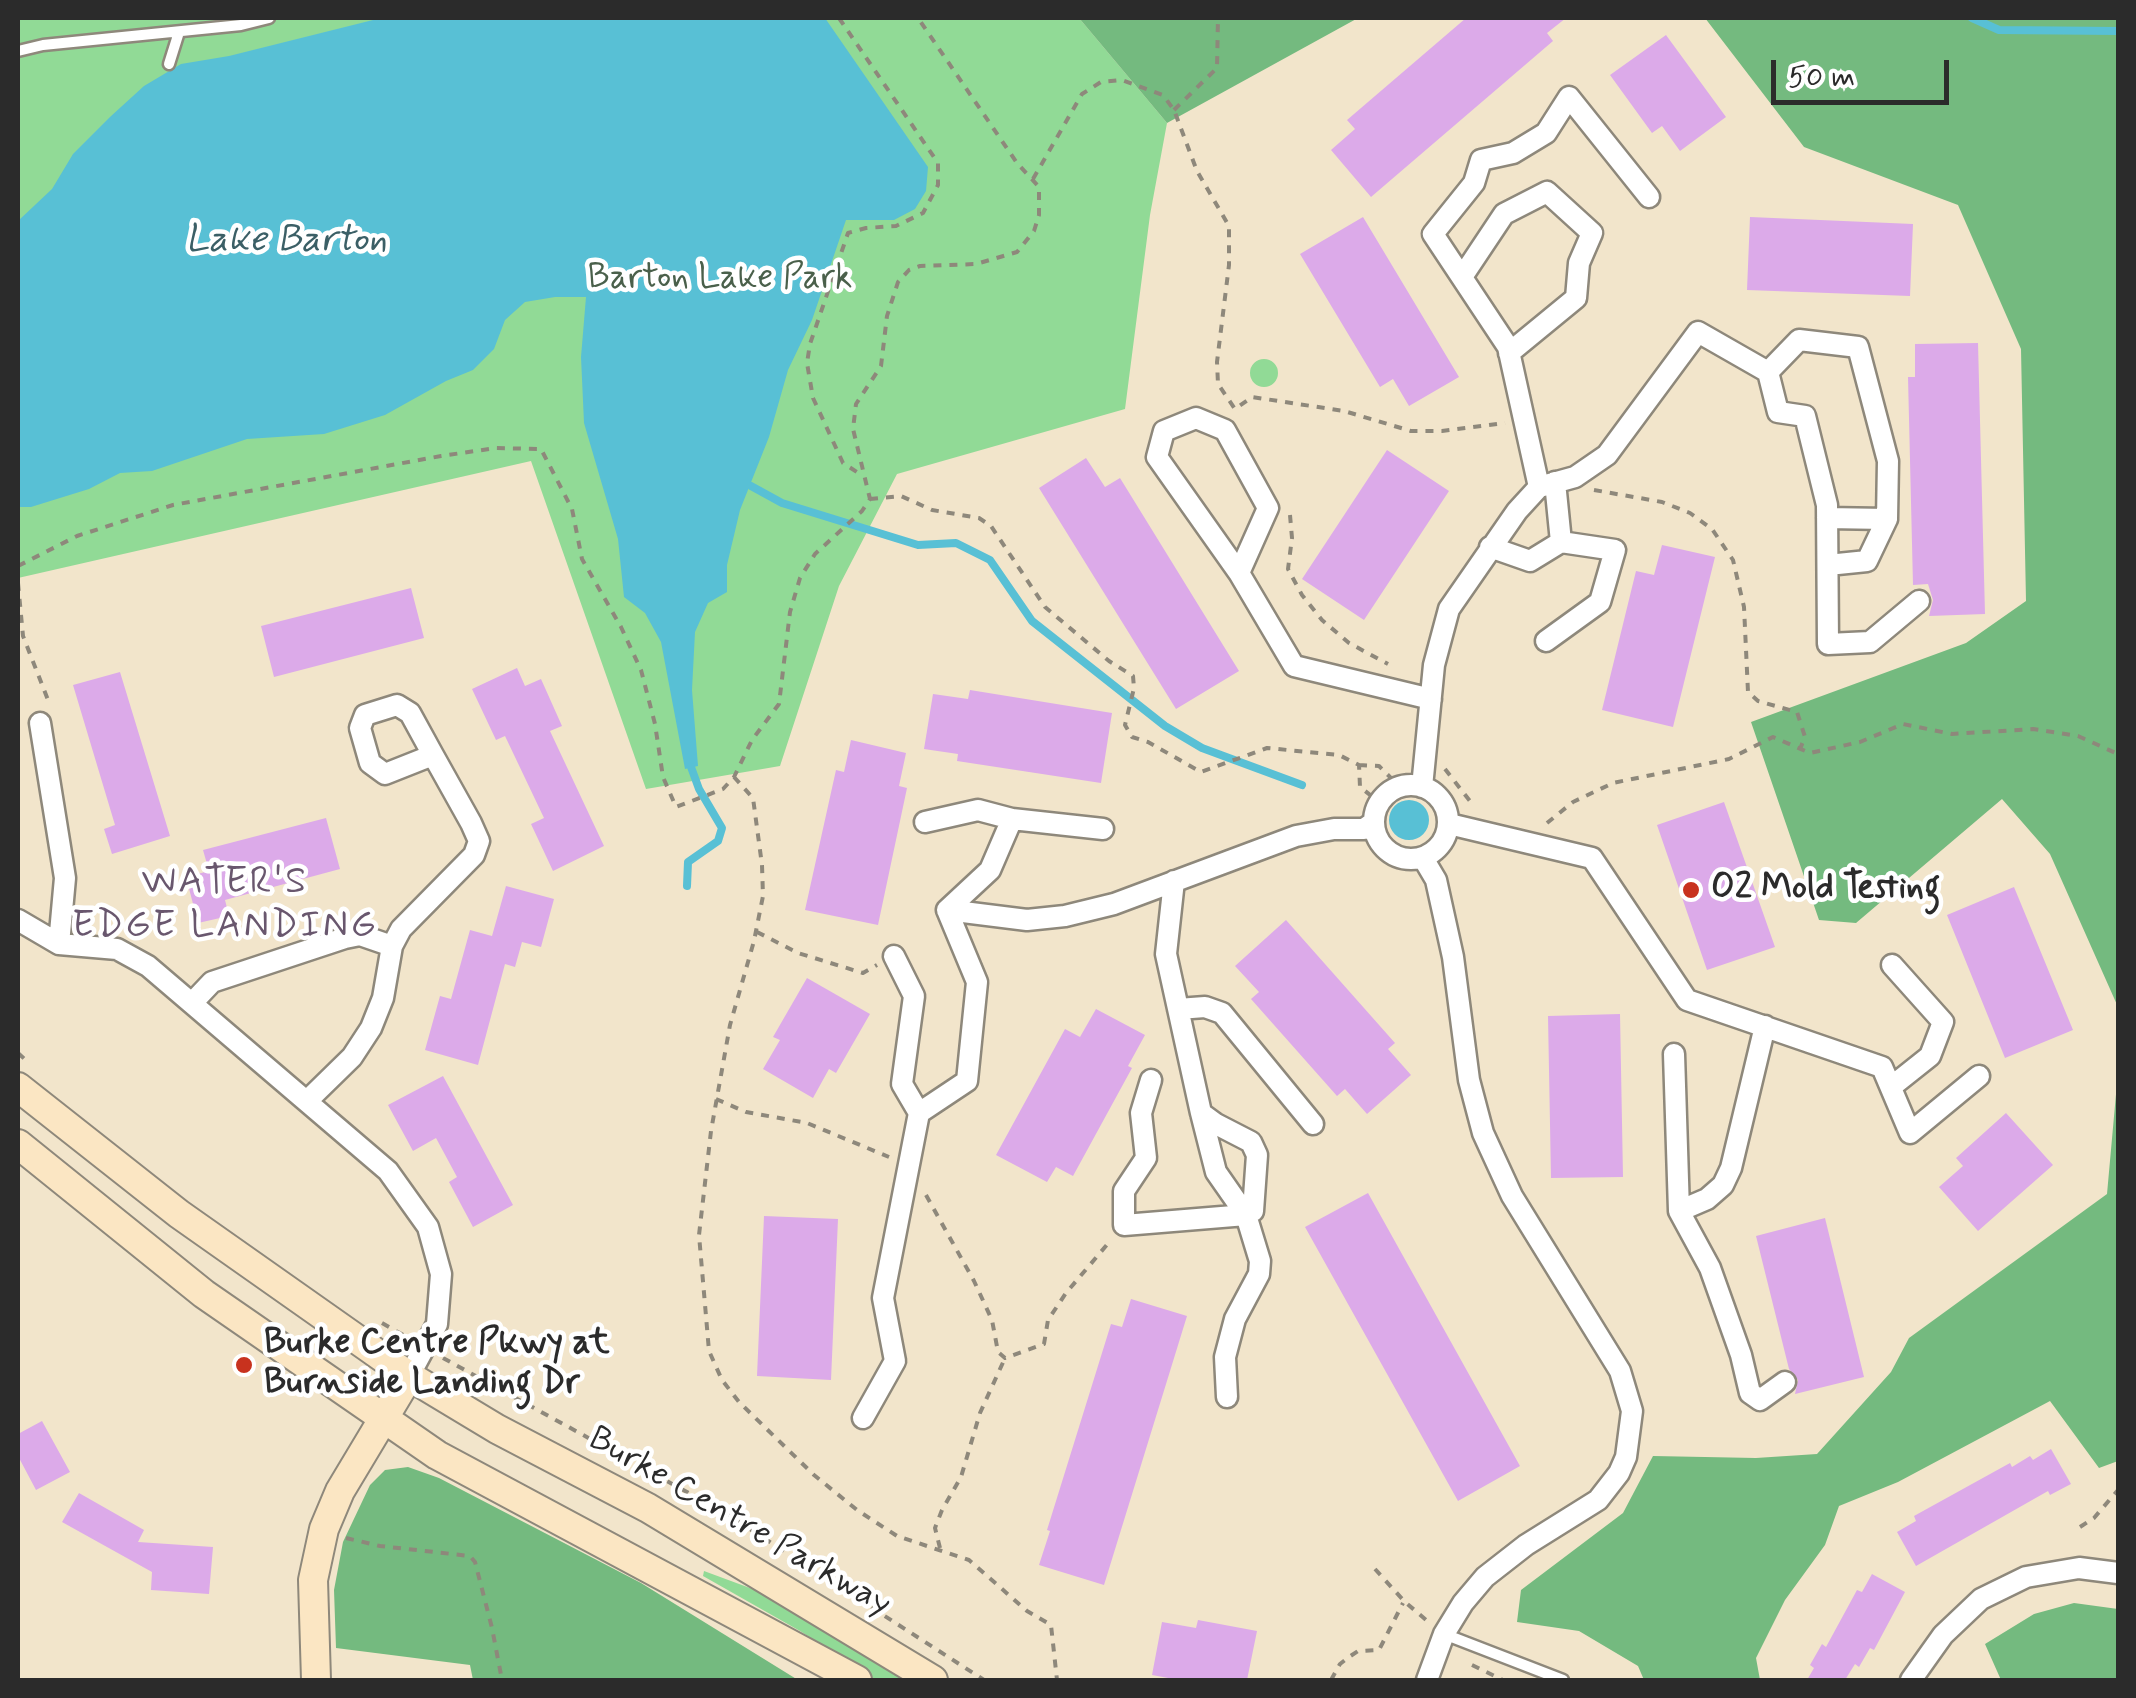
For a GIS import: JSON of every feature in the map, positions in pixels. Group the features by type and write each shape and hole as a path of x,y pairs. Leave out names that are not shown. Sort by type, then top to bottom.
{"main road":[{"name":"Burke Centre Parkway","path":"18,1087 179,1214 408,1376 498,1429 648,1508 933,1680"},
{"path":"18,1144 204,1294 437,1455 857,1680"},
{"path":"316,1680 312,1580 324,1529 340,1491 408,1376"}],"street":[{"path":"1561,542 1547,485 1522,421 1509,353 1433,234 1474,184 1481,160 1513,154 1546,133 1568,97 1649,197"},
{"path":"1462,277 1504,214 1547,192 1592,233 1580,264 1576,298 1509,353"},
{"path":"947,910 1028,920 1065,916 1114,904 1296,836 1334,829 1364,829 1377,812 1411,786 1426,754 1432,689 1449,609 1490,547 1547,485 1576,476 1607,455 1698,332 1768,372 1778,412 1804,416 1828,505 1828,644 1870,642 1919,601"},
{"path":"1768,372 1799,340 1858,347 1888,460 1887,518 1867,561 1828,565"},
{"path":"1239,572 1268,508 1224,430 1196,418 1164,431 1157,457 1239,572 1294,666 1432,689"},
{"path":"1828,518 1887,518"},
{"path":"1490,547 1530,561 1561,542 1615,550 1600,602 1546,641"},
{"path":"48,721 64,878 59,944"},
{"path":"308,1100 352,1057 371,1028 383,998 392,946 401,928 474,855 480,842 433,755"},
{"path":"1377,812 1376,834 1389,852 1411,860 1423,858 1441,845 1449,824 1443,802 1435,793 1411,786"},
{"path":"925,822 978,810 1012,819 1103,829"},
{"path":"947,910 990,870 1012,819"},
{"path":"1449,824 1592,858 1687,1000 1882,1067 1910,1133 1979,1076"},
{"path":"1423,858 1436,880 1453,957 1469,1080 1482,1133 1512,1196 1620,1371 1632,1412 1626,1457 1598,1500 1526,1545 1485,1578 1444,1634 1427,1680"},
{"path":"1174,881 1166,954 1201,1113 1216,1172 1246,1215 1260,1261 1259,1274 1236,1319 1225,1357 1227,1397"},
{"path":"919,1114 967,1081 976,982 947,910"},
{"path":"18,920 59,944 117,950 148,966 388,1172 428,1227 441,1274 437,1324 408,1376"},
{"path":"192,1003 212,982 345,938 360,935 392,946"},
{"path":"863,1418 896,1361 883,1298 919,1114 902,1084 914,996 894,956"},
{"path":"1891,1088 1930,1056 1944,1022 1892,965"},
{"path":"1178,1009 1205,1007 1222,1012 1314,1124"},
{"path":"1679,1211 1708,1199 1723,1185 1731,1168 1764,1026"},
{"path":"1674,1054 1679,1211 1710,1268 1750,1393 1760,1400 1784,1382"},
{"path":"1151,1080 1141,1113 1146,1158 1124,1191 1124,1225 1246,1215 1253,1211 1257,1155 1250,1142 1201,1113"},
{"path":"1911,1680 1943,1636 1981,1599 2026,1577 2079,1568 2118,1573"}],"lane":[{"path":"18,52 43,45 241,25 269,18"},
{"path":"168,64 179,32"},
{"path":"1444,1634 1563,1680"}],"path":[{"path":"839,18 938,163 938,185 923,212 896,226 848,233 810,344 807,363 813,398 843,463 864,477"},
{"path":"18,566 76,536 172,505 441,456 496,448 540,449 572,509 582,559 622,627 641,670 663,777 676,808 722,788 734,777 752,740 779,704 790,612 800,578 816,554 862,512 870,499 853,430 856,404 881,366 887,316 898,282 909,270 920,266 976,264 1017,252 1034,231 1039,187 1017,163 918,18"},
{"path":"1174,110 1216,68 1218,18"},
{"path":"1033,179 1082,94 1100,82 1122,80 1163,95 1174,110 1197,171 1229,226 1218,384 1238,416"},
{"path":"1218,428 1252,397 1344,411 1411,431 1522,421"},
{"path":"1576,476 1588,488 1662,502 1690,513 1712,529 1733,560 1740,592 1748,692 1758,701 1797,712 1805,736 1800,749"},
{"path":"870,499 901,496 932,510 979,518 991,526 1045,607 1108,661 1133,676 1134,688 1124,725 1132,736 1200,772 1267,748 1311,750 1380,766 1411,786"},
{"path":"1289,505 1292,538 1288,570 1302,596 1322,620 1372,657 1411,674 1432,689"},
{"path":"18,584 22,636 48,721"},
{"path":"1536,824 1549,823 1572,802 1613,783 1729,759 1773,737 1810,753 1860,742 1903,724 1952,734 2033,729 2078,736 2118,754"},
{"path":"1426,754 1437,758 1470,804 1481,811"},
{"path":"1359,764 1360,786 1377,812"},
{"path":"734,777 753,798 763,896 730,1025 711,1127 700,1235 709,1351 722,1380 739,1402 857,1510 897,1536 969,1560 1027,1611 1051,1625 1057,1680"},
{"path":"756,932 798,953 863,973 894,956"},
{"path":"716,1099 746,1112 806,1123 908,1168 974,1281 992,1320 998,1352 1005,1358"},
{"path":"940,1550 936,1528 961,1477 980,1413 1005,1358 1044,1344 1048,1320 1066,1293 1124,1225"},
{"path":"454,1362 725,1513 984,1680"},
{"path":"2080,1526 2094,1518 2118,1490"},
{"path":"344,1538 470,1556 492,1628 502,1680"},
{"path":"1374,1569 1404,1601 1444,1634"},
{"path":"1332,1680 1340,1664 1358,1651 1380,1650 1404,1601"}],"green space":[{"name":"Barton Lake Park","path":"18,18 1079,18 1167,123 1150,215 1125,409 897,474 839,586 780,766 646,789 531,461 18,578"},
{"path":"1079,18 1358,18 1167,123"},
{"path":"1705,18 2118,18 2118,1007 2050,854 2002,799 1856,923 1819,920 1751,722 1966,643 2026,601 2021,349 1958,205 1804,147"},
{"path":"1264,359 1274,363 1278,373 1274,383 1264,387 1254,383 1250,373 1254,363"},
{"path":"2118,1072 2118,1461 2099,1468 2050,1401 1898,1482 1839,1506 1825,1545 1785,1600 1756,1658 1760,1680 1644,1680 1638,1666 1579,1631 1517,1622 1521,1590 1623,1513 1653,1456 1756,1458 1817,1454 1891,1372 1909,1338 2107,1194"},
{"path":"408,1467 439,1478 641,1583 798,1680 473,1680 470,1665 336,1648 334,1590 343,1542 370,1485 385,1470"},
{"path":"704,1571 758,1591 903,1680 876,1680 703,1576"},
{"path":"2074,1603 2118,1609 2118,1680 2001,1680 1985,1644 2034,1614"}],"water":[{"name":"Lake Barton","path":"381,18 825,18 928,167 926,191 915,209 894,220 846,220 812,320 788,370 769,437 740,510 727,565 727,592 708,603 695,632 692,690 698,766 685,769 661,642 645,613 624,597 618,539 584,423 581,357 586,297 525,302 505,320 494,349 473,370 385,415 324,434 247,439 152,471 120,473 89,489 31,507 18,507 18,221 52,189 73,154 110,117 144,86 181,64"},
{"path":"1409,800 1423,806 1429,820 1423,834 1409,840 1395,834 1389,820 1395,806"}],"building":[{"path":"1466,18 1566,18 1547,33 1553,41 1371,197 1331,150 1355,129 1347,120"},
{"path":"1666,35 1726,117 1680,151 1662,126 1652,133 1610,75"},
{"path":"1363,217 1459,377 1409,406 1393,379 1380,387 1300,254"},
{"path":"1750,217 1913,224 1910,296 1747,290"},
{"path":"1978,343 1985,614 1929,616 1933,600 1928,584 1913,585 1908,377 1915,377 1915,344"},
{"path":"1387,450 1449,491 1364,620 1302,579"},
{"path":"1086,458 1105,487 1120,478 1239,671 1176,709 1039,488"},
{"path":"1662,545 1715,557 1673,727 1602,710 1636,571 1654,575"},
{"path":"411,588 424,638 274,677 261,626"},
{"path":"517,668 525,686 541,679 562,726 550,731 604,846 553,871 531,824 544,818 505,736 496,740 472,689"},
{"path":"120,672 170,836 112,854 104,829 115,825 73,685"},
{"path":"970,690 1112,713 1101,783 957,761 958,754 924,749 933,694 968,699"},
{"path":"851,740 906,753 899,786 907,788 878,925 805,910 836,770 844,772"},
{"path":"1724,802 1775,947 1707,970 1657,825"},
{"path":"326,818 340,869 225,900 229,916 198,923 186,877 209,871 203,850"},
{"path":"506,886 554,899 541,947 522,942 515,967 505,964 478,1065 425,1050 440,996 451,999 470,930 492,936"},
{"path":"2014,887 2073,1030 2005,1058 1947,915"},
{"path":"1286,920 1395,1043 1388,1049 1411,1075 1367,1114 1345,1089 1337,1096 1251,999 1259,992 1235,966"},
{"path":"807,978 870,1014 836,1073 829,1069 813,1098 763,1069 780,1040 773,1037"},
{"path":"1096,1009 1145,1035 1128,1066 1132,1068 1073,1176 1056,1167 1047,1182 996,1155 1065,1029 1080,1037"},
{"path":"1620,1014 1623,1177 1551,1178 1548,1016"},
{"path":"443,1076 513,1205 473,1227 449,1182 457,1177 436,1138 413,1151 388,1105"},
{"path":"2006,1113 2053,1165 1978,1231 1939,1187 1963,1166 1956,1158"},
{"path":"1368,1193 1520,1466 1458,1501 1305,1227"},
{"path":"764,1216 838,1219 831,1380 757,1376"},
{"path":"1825,1218 1864,1377 1795,1394 1798,1380 1789,1369 1756,1236"},
{"path":"1131,1299 1187,1316 1104,1585 1039,1565 1111,1324 1122,1327"},
{"path":"42,1421 70,1472 36,1490 18,1456 18,1434"},
{"path":"2051,1449 2071,1484 2050,1495 2048,1491 1916,1566 1897,1532 1916,1521 1914,1516 2010,1463 2012,1467 2030,1456 2033,1460"},
{"path":"79,1493 144,1530 138,1542 213,1547 209,1594 151,1590 152,1572 62,1522"},
{"path":"1872,1574 1905,1592 1874,1650 1870,1648 1859,1667 1855,1664 1845,1680 1807,1680 1822,1644 1826,1647 1857,1590 1862,1592"},
{"path":"1198,1620 1257,1631 1247,1680 1179,1680 1152,1675 1162,1622 1196,1628"}],"waterway":[{"path":"1972,18 1999,30 2118,31"},
{"path":"751,486 782,503 918,545 956,543 990,560 1032,621 1165,726 1202,748 1302,785"},
{"path":"687,886 688,862 718,841 722,828 691,767"}],"place":[{"name":"O2 Mold Testing","path":"1691,890"},
{"name":"Burke Centre Pkwy at Burnside Landing Dr","path":"244,1365"}],"district":[{"name":"WATER'S EDGE LANDING","path":"225,906"}]}
